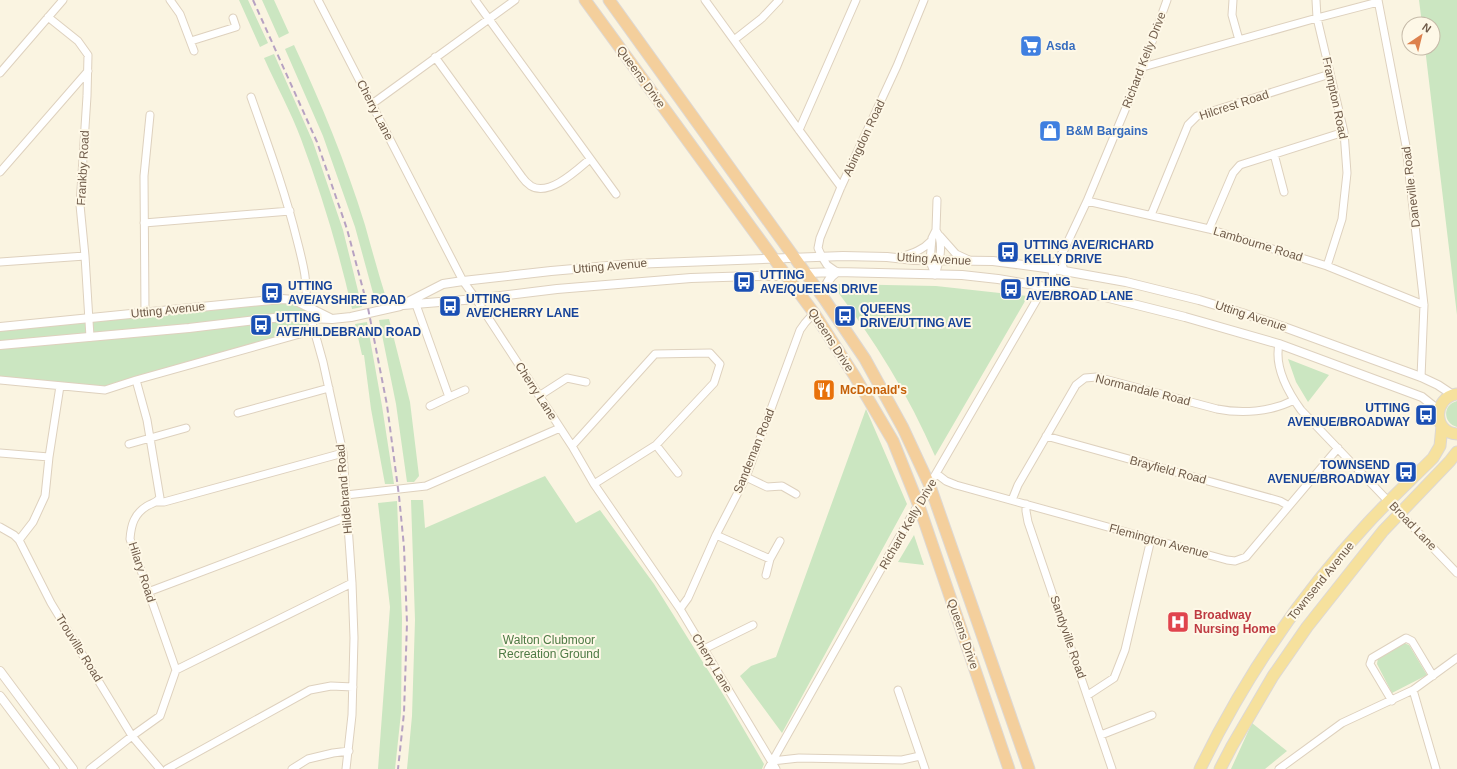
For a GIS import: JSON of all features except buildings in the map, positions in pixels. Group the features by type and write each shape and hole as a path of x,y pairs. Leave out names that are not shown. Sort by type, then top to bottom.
{"highway":[{"name":"Queens Drive","path":"585,0 814,313 893,441 919,506 1009,769"},
{"name":"Queens Drive","path":"609,0 794,258 826,300 865,359 903,428 930,486 1029,769"}],"main road":[{"path":"1455,394 1443,402 1438,413 1442,426 1448,431 1457,434"},
{"name":"Townsend Avenue","path":"1200,769 1242,691 1286,624 1325,573 1366,525 1433,458 1440,446 1442,426"},
{"name":"Townsend Avenue","path":"1220,769 1251,712 1277,670 1307,627 1383,531 1457,452"}],"street":[{"path":"0,73 63,0"},
{"path":"170,0 180,14 194,51"},
{"name":"Cherry Lane","path":"318,0 463,281 572,446 594,484 680,609 776,769"},
{"path":"475,0 616,194"},
{"path":"372,104 515,0"},
{"path":"704,0 842,187"},
{"path":"734,40 762,18 779,0"},
{"path":"799,130 856,0"},
{"name":"Abingdon Road","path":"822,257 818,248 820,238 897,66 924,0"},
{"name":"Richard Kelly Drive","path":"1064,271 1062,266 1064,252 1143,67 1167,0"},
{"path":"1233,0 1232,15 1239,40"},
{"name":"Frampton Road","path":"1316,0 1317,18 1344,132 1347,173 1342,219 1327,266"},
{"path":"1143,67 1378,1"},
{"name":"Daneville Road","path":"1378,1 1406,146 1424,305 1421,377"},
{"name":"Frankby Road","path":"48,17 78,41 88,55 80,205 90,337"},
{"path":"190,41 236,27 233,18"},
{"path":"435,57 522,178 531,186 540,189 551,187 565,179 590,159"},
{"path":"0,172 88,71"},
{"name":"Hilcrest Road","path":"1151,215 1188,125 1197,116 1330,74"},
{"path":"251,97 277,169 290,211 304,269 306,299 304,304"},
{"path":"145,312 144,176 150,115"},
{"path":"1209,229 1233,173 1240,165 1344,132"},
{"path":"1274,154 1284,192"},
{"path":"935,274 940,260 937,200"},
{"name":"Lambourne Road","path":"1087,201 1209,229 1327,266 1424,305"},
{"path":"144,223 290,211"},
{"path":"898,258 924,248 938,233"},
{"path":"938,233 956,254 971,261"},
{"path":"931,241 930,260 935,274"},
{"name":"Richard Kelly Drive","path":"1053,269 1058,259 1064,252"},
{"path":"0,262 85,256"},
{"name":"Utting Avenue","path":"415,302 443,284 631,264 843,256 993,261 1053,269 1160,290 1242,313 1421,377 1455,394"},
{"path":"822,257 827,265 837,272 831,276 827,282 825,292 826,300"},
{"path":"1053,269 1052,278 1058,289"},
{"name":"Utting Avenue","path":"0,345 282,317 311,319 352,318 415,302 476,299 557,289 630,283 754,276 786,276 806,273 837,272 962,275 994,278 1101,296 1185,317 1279,344 1422,397 1432,405 1438,413"},
{"name":"Richard Kelly Drive","path":"768,769 1036,301 1040,286"},
{"name":"Utting Avenue","path":"0,327 282,299 294,300 332,319"},
{"path":"415,302 449,397"},
{"path":"311,319 313,309"},
{"name":"Sandeman Road","path":"680,609 688,598 716,535 746,477 800,330 814,313"},
{"name":"Hildebrand Road","path":"311,319 323,362 343,453 352,584 354,638 353,687 349,751 346,769"},
{"path":"0,380 105,390 314,330"},
{"name":"Broad Lane","path":"1279,344 1277,352 1279,364 1287,387 1301,410 1457,573"},
{"path":"572,446 655,354 710,353 720,364 714,383 656,445 594,484"},
{"name":"Normandale Road","path":"1012,500 1018,485 1076,385 1081,380 1089,377 1104,379 1224,411 1240,412 1270,409 1294,400"},
{"path":"539,396 567,378 586,382"},
{"path":"136,380 148,420 160,498 156,502"},
{"path":"0,528 14,535 19,540 33,522 45,496 49,457 60,386"},
{"path":"238,413 329,388"},
{"path":"430,406 465,390"},
{"path":"129,444 186,428"},
{"path":"346,495 426,486 560,428"},
{"name":"Brayfield Road","path":"1046,436 1280,501 1289,506"},
{"path":"656,445 678,473"},
{"name":"Flemington Avenue","path":"937,474 951,483 1232,561 1240,560 1246,557 1338,448"},
{"path":"0,453 49,457"},
{"path":"156,502 164,502 343,453"},
{"path":"746,477 767,487 782,486 796,494"},
{"name":"Hilary Road","path":"156,502 136,515 130,527 130,539 176,670"},
{"name":"Sandyville Road","path":"1026,504 1028,522 1112,769"},
{"path":"148,592 347,517"},
{"path":"716,535 770,559"},
{"path":"1088,695 1114,678 1125,650 1152,539"},
{"name":"Trouville Road","path":"19,540 51,603 132,736 160,769"},
{"path":"766,575 770,559 780,541"},
{"path":"90,769 160,716 176,670 352,584"},
{"path":"704,649 753,625"},
{"path":"1392,700 1370,664 1372,658 1399,642 1406,638 1412,641 1433,676"},
{"path":"1279,769 1342,723 1413,690 1457,658"},
{"path":"0,671 74,769"},
{"path":"167,769 310,690 331,686 353,687"},
{"path":"898,690 925,769"},
{"path":"1413,690 1436,769"},
{"path":"0,696 55,769"},
{"path":"1101,735 1152,715"},
{"path":"292,769 308,759 333,752 349,751"},
{"path":"772,761 799,758 902,760 920,756"}],"green space":[{"path":"239,0 248,0 268,43 260,47"},
{"path":"262,0 274,0 289,33 279,38"},
{"path":"1419,0 1457,0 1457,315 1426,56 1441,56 1441,16 1421,16"},
{"path":"294,45 314,89 350,179 387,301 376,304 355,227 323,136 285,49"},
{"path":"274,54 313,142 343,230 362,307 352,309 330,224 309,160 293,119 264,58"},
{"path":"837,284 936,286 1028,296 935,456 914,412 890,368 834,287"},
{"path":"282,299 332,319 311,319 314,330 105,390 0,380 0,327"},
{"path":"389,319 410,402 419,476 414,482 407,482 396,404 379,320"},
{"path":"367,322 394,484 385,484 371,409 364,355 362,355 355,324"},
{"path":"1288,359 1329,375 1308,402 1296,382"},
{"path":"1457,401 1457,427 1449,422 1446,414 1449,406"},
{"path":"866,409 907,504 782,733 740,676 751,666 776,657"},
{"name":"Walton Clubmoor Recreation Ground","path":"545,476 576,523 600,510 654,584 726,699 764,764 762,769 407,769 412,716 415,620 411,500 423,500 425,528"},
{"path":"397,501 402,618 401,713 395,769 378,769 390,607 378,503"},
{"path":"914,535 924,565 898,562"},
{"path":"1404,643 1409,645 1427,675 1392,693 1377,664 1378,658"},
{"path":"1252,723 1287,751 1265,769 1231,769"}],"railway":[{"path":"253,0 317,142 347,229 368,308 387,405 404,547 407,623 404,713 398,769"}],"place":[{"name":"Asda","path":"1031,46"},
{"name":"B&M Bargains","path":"1050,131"},
{"name":"UTTING AVE/RICHARD KELLY DRIVE","path":"1008,252"},
{"name":"UTTING AVE/QUEENS DRIVE","path":"744,282"},
{"name":"UTTING AVE/BROAD LANE","path":"1011,289"},
{"name":"UTTING AVE/AYSHIRE ROAD","path":"272,293"},
{"name":"UTTING AVE/CHERRY LANE","path":"450,306"},
{"name":"QUEENS DRIVE/UTTING AVE","path":"845,316"},
{"name":"UTTING AVE/HILDEBRAND ROAD","path":"261,325"},
{"name":"McDonald's","path":"824,390"},
{"name":"UTTING AVENUE/BROADWAY","path":"1426,415"},
{"name":"TOWNSEND AVENUE/BROADWAY","path":"1406,472"},
{"name":"Broadway Nursing Home","path":"1178,622"}]}
